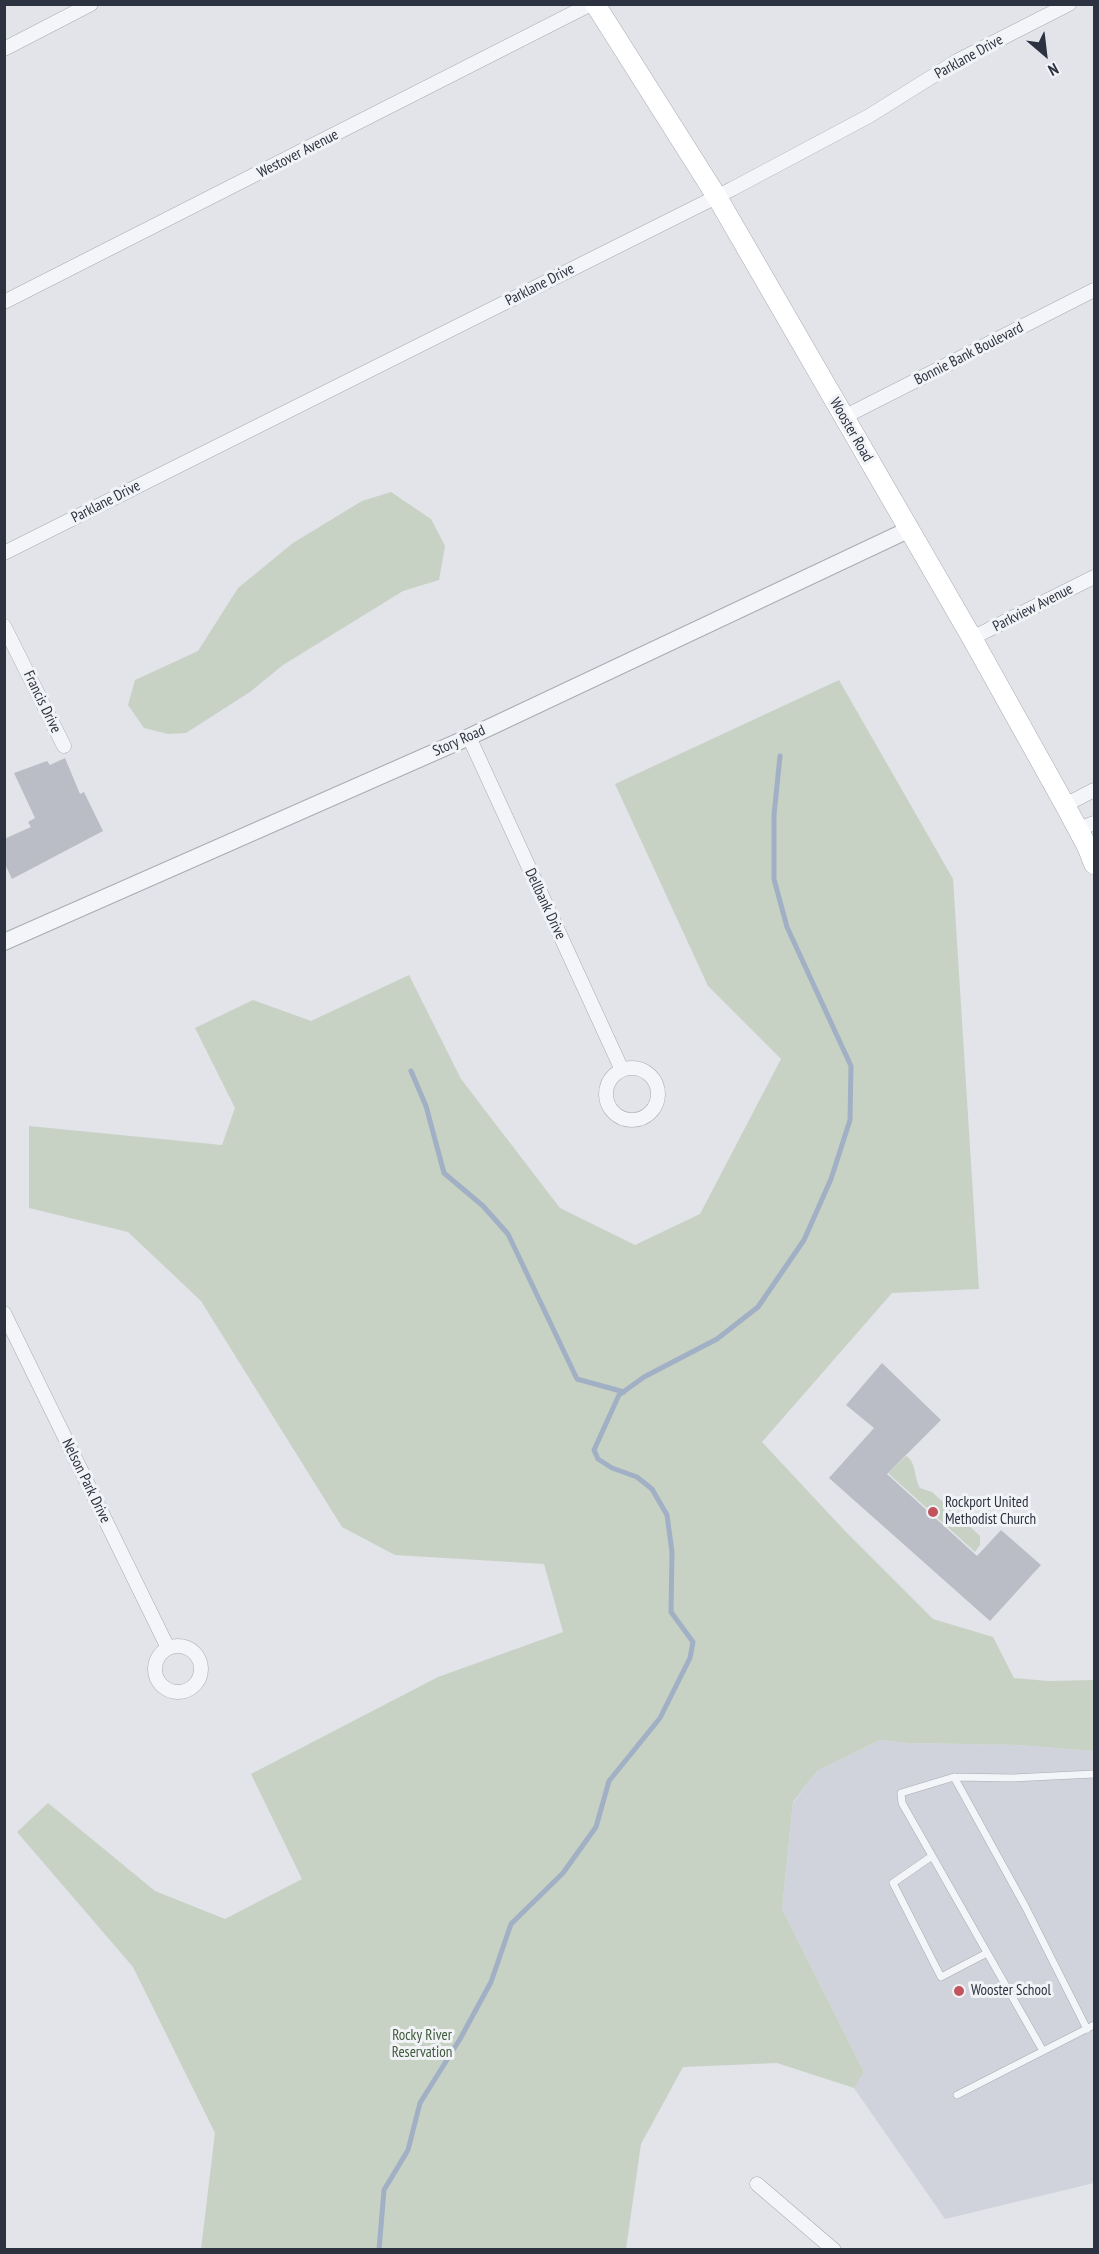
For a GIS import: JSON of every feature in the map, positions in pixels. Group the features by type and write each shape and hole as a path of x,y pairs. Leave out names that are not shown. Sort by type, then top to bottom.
{"main road":[{"name":"Wooster Road","path":"593,4 717,197 972,638 1065,805 1087,826 1095,864"}],"street":[{"path":"4,49 92,4"},
{"name":"Westover Avenue","path":"4,302 593,4"},
{"name":"Parklane Drive","path":"4,553 717,197 869,116 957,61 1069,4"},
{"name":"Bonnie Bank Boulevard","path":"844,417 1095,290"},
{"name":"Story Road","path":"4,942 469,737 908,530"},
{"name":"Parkview Avenue","path":"972,638 1095,577"},
{"name":"Francis Drive","path":"4,626 64,746"},
{"name":"Dellbank Drive","path":"469,737 622,1070"},
{"path":"1065,805 1095,790"},
{"name":"Nelson Park Drive","path":"4,1313 168,1648"},
{"path":"757,2184 834,2250"}],"lane":[{"path":"1043,2051 902,1803 901,1792 954,1778 1095,1774"},
{"path":"954,1778 1091,2027 957,2095"},
{"path":"932,1856 893,1883 940,1977 987,1953"}],"shaded area":[{"name":"Wooster School","path":"880,1740 908,1743 1017,1745 1094,1751 1094,2183 945,2219 854,2088 864,2072 782,1909 793,1803 817,1771"}],"green space":[{"path":"391,492 431,519 445,546 439,580 403,591 283,665 250,692 186,733 168,734 144,728 128,705 135,680 198,651 238,588 293,543 362,501"},
{"name":"Rocky River Reservation","path":"839,680 953,879 979,1289 892,1293 762,1442 845,1531 933,1619 993,1637 1014,1678 1048,1681 1094,1680 1094,1751 1017,1745 908,1743 880,1740 817,1771 793,1802 782,1909 864,2072 854,2088 777,2063 683,2067 641,2144 626,2249 201,2249 215,2133 133,1967 17,1832 48,1803 155,1891 225,1919 302,1879 251,1774 438,1677 563,1632 544,1564 395,1555 342,1527 201,1301 128,1232 29,1208 29,1126 222,1145 235,1108 195,1028 253,1000 311,1021 409,975 461,1079 560,1208 635,1245 700,1214 781,1059 708,986 615,784"},
{"path":"906,1456 912,1462 920,1488 932,1492 980,1536 980,1545 975,1552 888,1473"}],"building":[{"path":"65,758 80,794 84,792 103,831 12,879 4,862 4,839 31,827 28,822 35,818 14,773 47,761 50,765"},
{"path":"882,1363 941,1420 887,1474 977,1556 1001,1530 1041,1565 990,1621 829,1478 874,1428 846,1405"}],"waterway":[{"path":"379,2250 384,2190 408,2150 420,2103 460,2039 491,1982 511,1924 563,1873 596,1827 609,1781 660,1718 690,1658 693,1642 671,1612 672,1552 667,1515 652,1489 637,1477 612,1468 598,1459 594,1450 619,1395 644,1377 717,1339 758,1307 804,1240 831,1179 850,1120 851,1066 787,927 774,879 774,815 780,756"},
{"path":"411,1071 426,1106 444,1173 483,1206 508,1234 577,1379 624,1392"}],"place":[{"name":"Rockport United Methodist Church","path":"933,1512"},
{"name":"Wooster School","path":"959,1991"}]}
